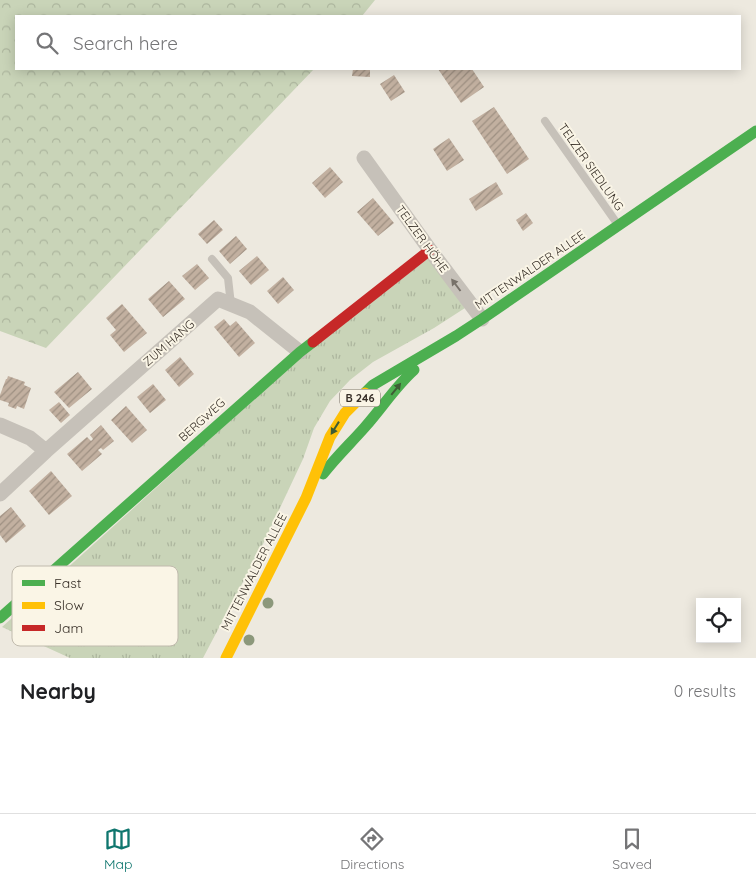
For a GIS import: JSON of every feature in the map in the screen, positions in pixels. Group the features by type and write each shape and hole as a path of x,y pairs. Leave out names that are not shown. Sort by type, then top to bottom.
{"main road":[{"name":"B 246","path":"619,226 756,131"},
{"name":"MITTENWALDER ALLEE","path":"226,658 306,498 330,437 345,413 373,385 456,336 619,226"},
{"name":"BERGWEG","path":"59,566 300,352 430,250"},
{"name":"MITTENWALDER ALLEE","path":"306,498 334,458 365,427 405,377 456,336"},
{"name":"BERGWEG","path":"0,618 12,607"}],"street":[{"name":"TELZER HÖHE","path":"364,158 482,319"},
{"name":"ZUM HANG","path":"46,451 218,300 250,312 300,352"},
{"path":"0,425 30,438 46,451 0,494"}],"lane":[{"name":"TELZER SIEDLUNG","path":"545,121 619,226"},
{"path":"212,259 228,278 231,305"}],"green space":[{"path":"0,0 375,0 363,15 15,15 15,70 313,70 46,348 0,331"},
{"path":"430,257 465,308 434,328 373,362 350,380 330,401 314,428 303,459 263,544 203,658 70,658 44,646 178,646 178,566 70,566 303,355"},
{"path":"12,618 12,632 2,627"}],"building":[{"path":"353,70 370,70 370,77 352,76"},
{"path":"439,70 473,70 484,87 461,103"},
{"path":"394,75 405,92 391,101 380,84"},
{"path":"494,107 529,159 507,174 472,121"},
{"path":"449,138 464,160 447,171 433,149"},
{"path":"330,167 343,182 325,198 312,183"},
{"path":"496,182 503,194 476,211 469,199"},
{"path":"373,198 394,223 378,236 357,212"},
{"path":"526,213 533,223 523,231 516,220"},
{"path":"214,220 223,230 207,244 198,234"},
{"path":"236,236 247,249 230,264 219,251"},
{"path":"257,256 269,270 251,285 239,271"},
{"path":"197,264 209,278 195,290 182,276"},
{"path":"283,277 294,290 278,304 267,291"},
{"path":"169,281 185,299 163,317 148,299"},
{"path":"122,304 147,333 124,352 110,335 116,330 106,318"},
{"path":"224,319 230,326 236,321 255,343 239,357 214,327"},
{"path":"180,357 194,374 179,387 165,370"},
{"path":"78,372 92,389 69,408 54,392"},
{"path":"8,376 25,382 24,385 31,388 24,409 17,406 16,409 8,406 9,403 0,400 0,395"},
{"path":"153,384 166,400 150,413 137,397"},
{"path":"59,402 70,415 61,423 49,410"},
{"path":"126,406 147,430 132,443 111,420"},
{"path":"101,425 114,441 103,450 101,448 98,450 102,454 82,471 67,454 87,437 91,441 93,439 90,435"},
{"path":"51,471 72,496 49,515 29,491"},
{"path":"11,507 26,526 6,543 0,535 0,516"}],"traffic: fast":[{"path":"365,393 373,385 482,319 756,131"},
{"path":"59,566 313,342"},
{"path":"323,474 414,370"},
{"path":"0,618 12,607"}],"traffic: slow":[{"path":"226,658 306,498 330,437 345,413 365,393"}],"traffic: jam":[{"path":"313,342 430,250"}]}
